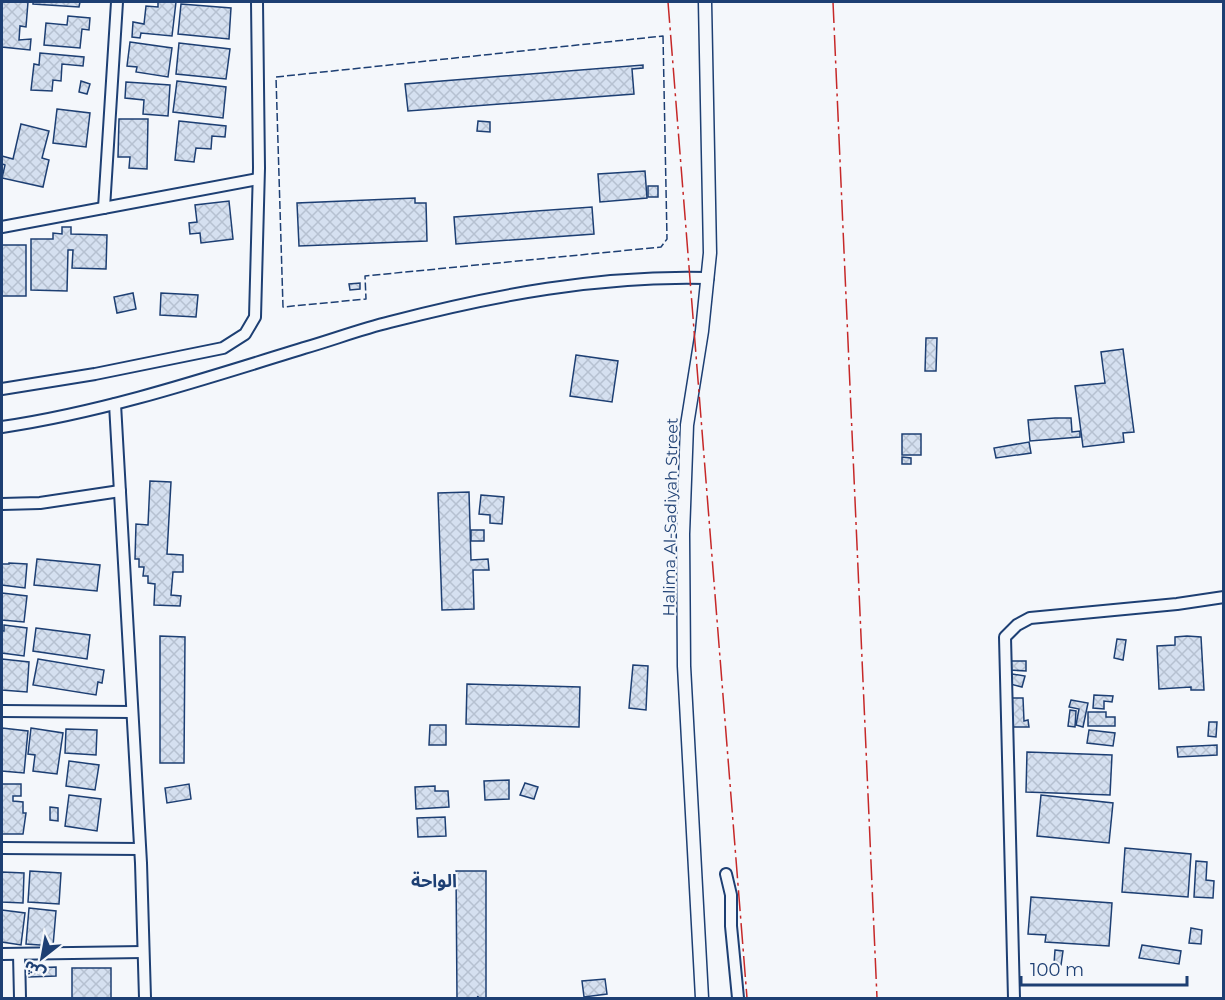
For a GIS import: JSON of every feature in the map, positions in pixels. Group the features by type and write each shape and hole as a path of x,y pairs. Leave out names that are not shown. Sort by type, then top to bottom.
{"street":[{"path":"104,208 117,2"},
{"path":"2,389 95,374 223,348 245,334 255,317 258,179 257,2"},
{"name":"Halima Al-Sadiyah Street","path":"702,999 684,666 683,534 687,425 702,331 710,253 705,2"},
{"path":"2,227 258,179"},
{"path":"2,428 54,420 115,404 389,322 481,301 588,282 659,276 708,278"},
{"path":"115,404 140,849 145,999"},
{"path":"2,504 40,503 120,491"},
{"path":"1014,999 1005,638 1017,625 1030,618 1177,604 1224,597"},
{"path":"2,711 132,712"},
{"path":"2,848 140,849"},
{"path":"726,874 732,895 731,926 738,999"},
{"path":"2,954 143,952"},
{"path":"19,954 20,999"}],"building":[{"path":"2,2 28,2 26,27 20,26 19,40 31,39 30,50 2,47"},
{"path":"33,2 80,2 79,7 33,4"},
{"path":"158,2 176,2 172,36 141,33 140,38 132,37 133,22 144,24 146,6 158,7"},
{"path":"181,4 231,8 229,39 178,34"},
{"path":"68,16 90,18 89,30 82,29 80,48 44,45 46,23 67,25"},
{"path":"130,42 172,48 168,77 136,72 137,67 127,66"},
{"path":"179,43 230,49 226,79 176,74"},
{"path":"40,53 84,57 83,66 62,64 61,81 53,80 52,91 31,90 34,64 39,65"},
{"path":"643,65 643,68 632,69 634,94 408,111 405,84"},
{"path":"81,81 90,84 87,94 79,92"},
{"path":"177,81 226,87 223,118 173,112"},
{"path":"126,82 170,85 168,116 143,114 144,100 125,98"},
{"path":"57,109 90,113 86,147 53,143"},
{"path":"119,119 148,119 147,169 129,168 130,157 118,157"},
{"path":"179,121 226,126 225,137 212,136 211,149 196,148 194,162 175,160"},
{"path":"478,121 490,122 490,132 477,131"},
{"path":"21,124 49,131 42,158 49,160 43,187 2,178 5,165 2,164 2,156 13,159"},
{"path":"645,171 647,198 600,202 598,174"},
{"path":"648,186 658,186 658,197 648,197"},
{"path":"415,198 415,203 426,203 427,241 299,246 297,203"},
{"path":"229,201 233,239 201,243 200,233 190,234 189,223 197,222 195,205"},
{"path":"592,207 594,234 456,244 454,217"},
{"path":"62,227 71,227 71,234 107,235 106,269 72,268 73,250 68,250 67,291 31,290 31,239 53,239 53,233 62,234"},
{"path":"2,245 26,245 26,296 2,296"},
{"path":"360,283 360,289 350,290 349,284"},
{"path":"133,293 136,309 117,313 114,297"},
{"path":"161,293 198,295 196,317 160,315"},
{"path":"926,338 937,338 936,371 925,371"},
{"path":"1123,349 1134,432 1123,433 1124,442 1083,447 1075,386 1105,383 1101,352"},
{"path":"576,355 618,361 612,402 570,396"},
{"path":"1071,418 1072,432 1080,431 1080,437 1030,441 1028,420"},
{"path":"902,434 921,434 921,455 902,455"},
{"path":"1029,442 1031,453 996,458 994,448"},
{"path":"902,457 911,458 911,464 902,464"},
{"path":"150,481 171,482 167,554 183,555 183,572 173,572 171,595 181,596 180,606 154,605 155,584 148,583 148,576 143,576 144,567 139,567 139,559 135,559 136,524 148,525"},
{"path":"469,492 471,560 488,559 489,570 473,570 474,609 442,610 438,493"},
{"path":"481,495 504,497 502,524 490,523 490,515 479,514"},
{"path":"471,530 484,530 484,541 471,541"},
{"path":"37,559 100,565 97,591 34,585"},
{"path":"2,564 27,564 25,588 2,585"},
{"path":"2,593 27,596 24,622 2,620"},
{"path":"4,625 27,628 24,656 2,653"},
{"path":"36,628 90,635 87,659 33,651"},
{"path":"160,636 185,637 184,763 160,763"},
{"path":"1175,637 1201,637 1204,690 1191,690 1191,687 1159,689 1157,646 1175,645"},
{"path":"1117,639 1126,640 1123,660 1114,658"},
{"path":"2,659 29,662 27,692 2,690"},
{"path":"38,659 104,670 102,683 98,682 96,695 33,685"},
{"path":"1010,661 1026,661 1026,671 1010,670"},
{"path":"633,665 648,666 646,710 629,708"},
{"path":"1012,674 1025,676 1022,687 1010,684"},
{"path":"467,684 580,687 579,727 466,724"},
{"path":"1094,695 1113,696 1112,702 1104,701 1104,709 1093,708"},
{"path":"1008,698 1023,698 1024,721 1028,720 1029,727 1009,727"},
{"path":"1071,700 1088,703 1083,727 1076,725 1079,709 1069,707"},
{"path":"1070,710 1076,711 1075,727 1068,726"},
{"path":"1088,712 1106,712 1106,717 1115,717 1115,726 1088,726"},
{"path":"1209,722 1217,722 1216,737 1208,736"},
{"path":"430,725 446,725 446,745 429,745"},
{"path":"2,728 28,731 24,773 2,771"},
{"path":"31,728 63,733 57,774 33,771 35,755 28,754"},
{"path":"66,729 97,730 96,755 65,753"},
{"path":"1089,730 1115,733 1113,746 1087,743"},
{"path":"1217,745 1217,755 1178,757 1177,747"},
{"path":"1027,752 1112,755 1110,795 1026,792"},
{"path":"69,761 99,765 95,790 66,786"},
{"path":"509,780 509,799 485,800 484,781"},
{"path":"525,783 538,787 534,799 520,795"},
{"path":"2,784 21,784 21,796 13,796 13,801 23,802 23,813 26,813 23,834 2,834"},
{"path":"189,784 191,799 167,803 165,788"},
{"path":"435,786 435,791 448,791 449,807 416,809 415,787"},
{"path":"69,795 101,799 97,831 65,826"},
{"path":"1041,795 1113,803 1109,843 1037,836"},
{"path":"50,807 58,808 58,821 50,820"},
{"path":"445,817 446,836 418,837 417,818"},
{"path":"1125,848 1191,854 1188,897 1122,892"},
{"path":"1196,861 1207,862 1206,880 1214,881 1213,898 1194,897"},
{"path":"30,871 61,873 59,904 28,902"},
{"path":"456,871 486,871 486,998 478,998 478,996 477,998 457,998"},
{"path":"2,872 24,873 23,903 2,902"},
{"path":"1031,897 1112,903 1109,946 1045,942 1046,935 1028,934"},
{"path":"29,908 56,911 53,946 26,944"},
{"path":"2,910 25,913 21,945 2,942"},
{"path":"1191,928 1202,930 1201,944 1189,943"},
{"path":"1142,945 1181,951 1179,964 1139,958"},
{"path":"1055,950 1063,951 1061,965 1054,964"},
{"path":"56,967 56,976 29,977 29,968"},
{"path":"72,968 111,968 111,998 72,998"},
{"path":"605,979 607,994 584,997 582,981"}],"fence":[{"path":"663,36 667,239 661,247 365,276 366,299 283,307 276,77 663,36"}],"power":[{"path":"668,2 747,998"},
{"path":"833,2 877,998"}],"district":[{"name":"الواحة","path":"434,881"}]}
